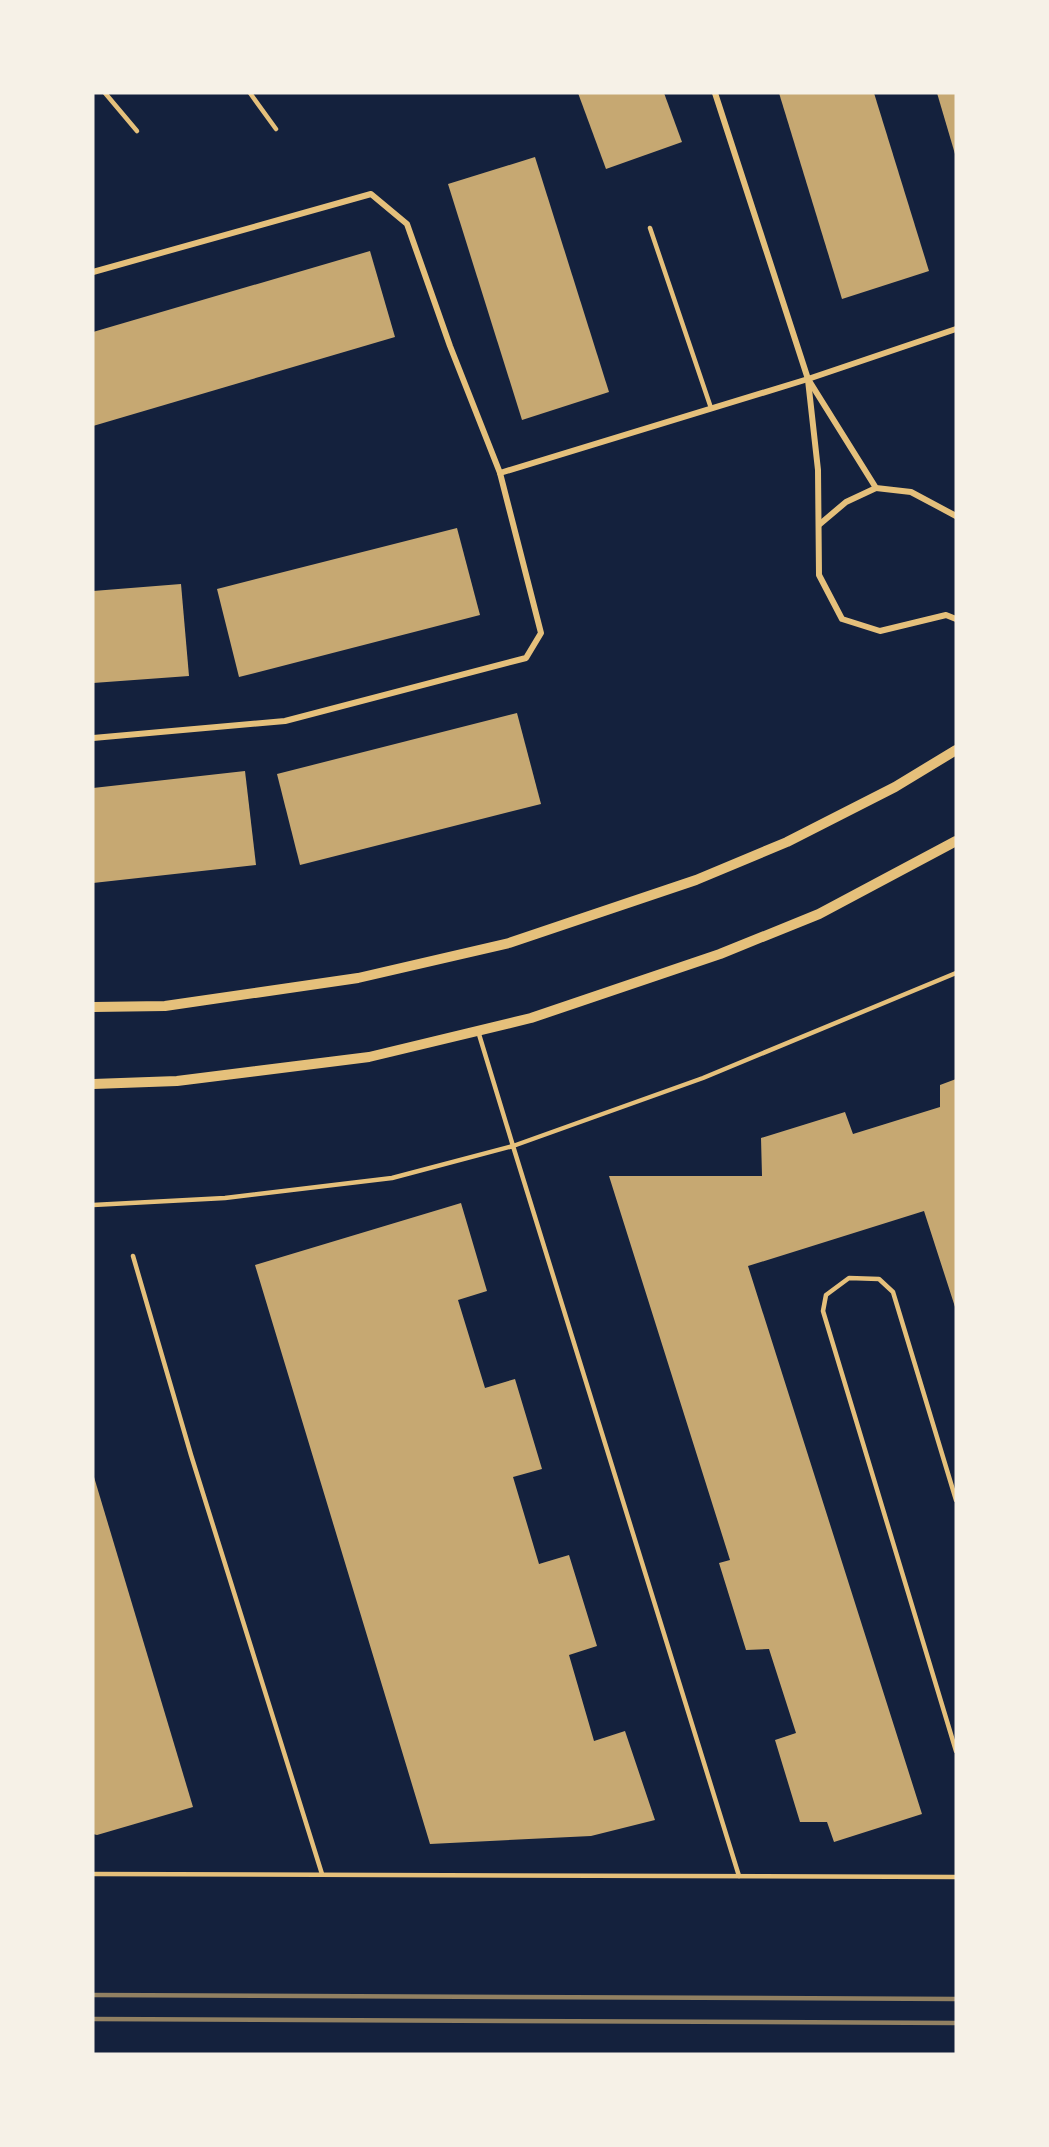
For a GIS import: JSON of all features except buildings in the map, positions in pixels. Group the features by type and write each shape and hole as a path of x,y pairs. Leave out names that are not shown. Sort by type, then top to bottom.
{"street":[{"path":"715,93 808,379 818,470 819,575 843,619 880,631 946,615 956,619"},
{"path":"93,272 371,194 407,224 450,346 500,473 541,633 526,658 285,721 93,738"},
{"path":"500,473 808,379 956,329"},
{"path":"808,379 876,488"},
{"path":"820,524 846,502 876,488 911,492 956,516"},
{"path":"93,1007 165,1006 358,978 509,943 696,880 787,842 896,788 956,750"},
{"path":"93,1084 177,1081 369,1057 531,1018 720,954 819,914 956,841"}],"lane":[{"path":"105,93 137,131"},
{"path":"250,93 276,129"},
{"path":"650,228 711,408"},
{"path":"93,1205 225,1198 392,1178 513,1146 703,1078 956,973"},
{"path":"478,1031 739,1876"},
{"path":"133,1257 191,1455 322,1875"},
{"path":"956,1500 892,1292 879,1279 849,1278 826,1295 823,1311 956,1751"},
{"path":"93,1874 956,1877"}],"railway":[{"path":"93,1995 956,1999"},
{"path":"93,2019 956,2023"}]}
